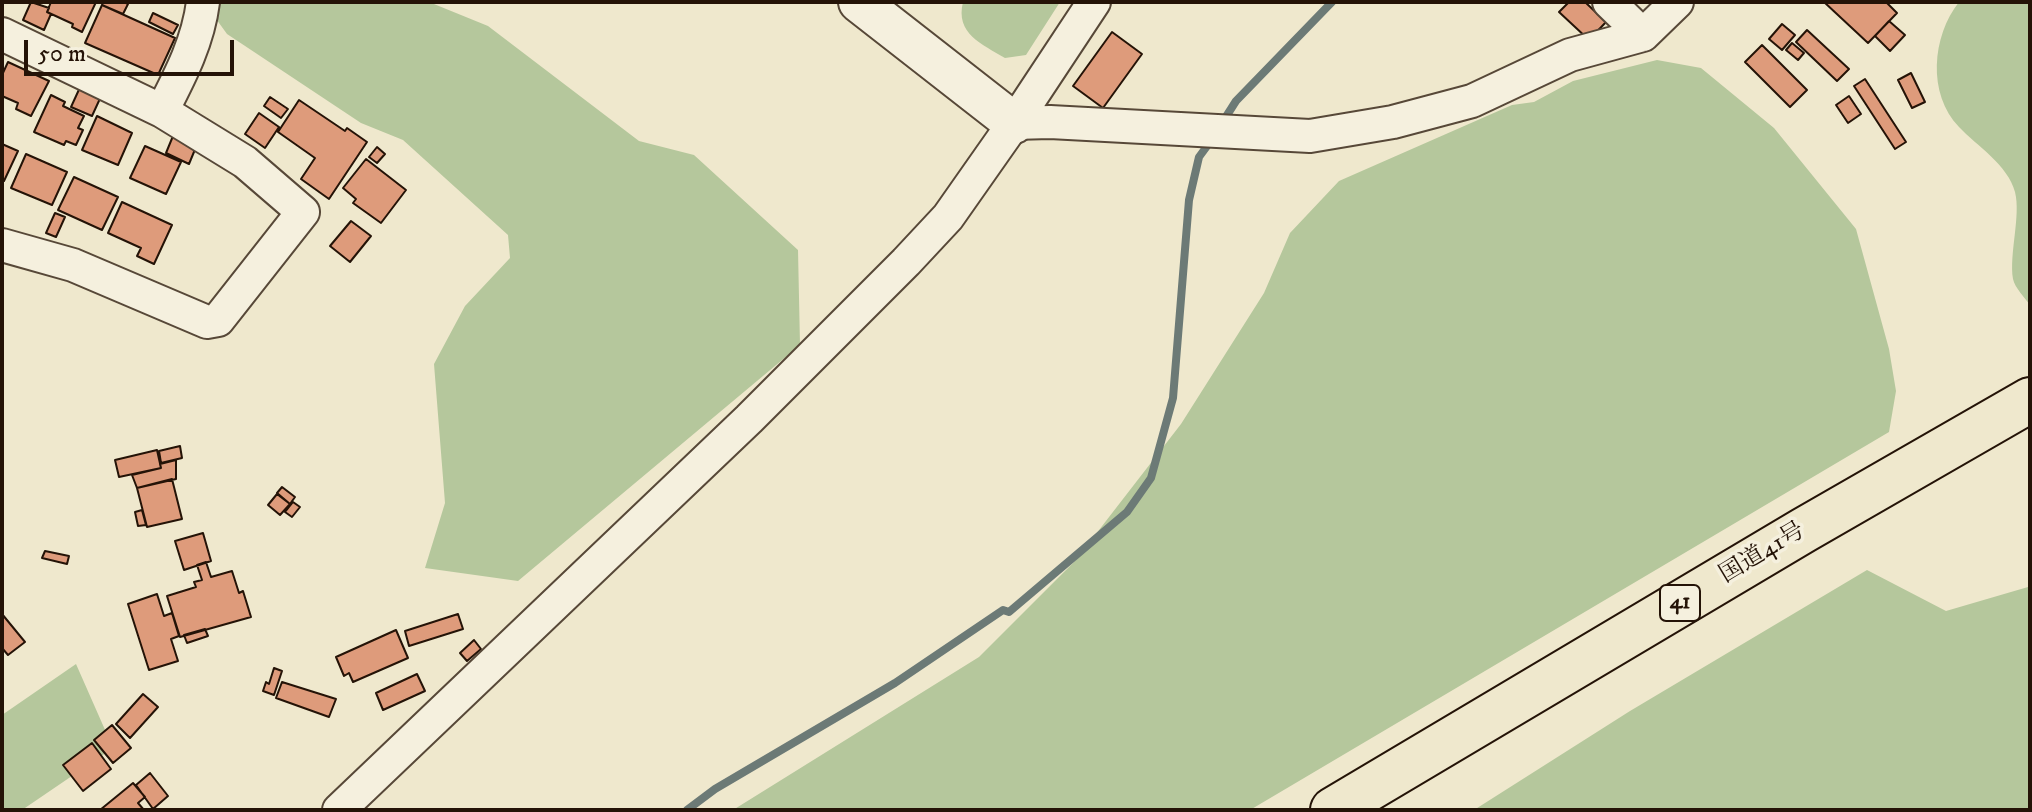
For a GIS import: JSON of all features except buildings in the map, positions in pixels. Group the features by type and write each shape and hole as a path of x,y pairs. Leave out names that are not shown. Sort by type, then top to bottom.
{"highway":[{"name":"国道41号","path":"1333,810 1804,530 2030,400"},
{"name":"国道41号","path":"1361,810 1914,482 2030,418"}],"street":[{"path":"162,111 183,71 200,28 203,2"},
{"path":"859,2 1014,123 1050,122 1310,136 1393,122 1472,101 1570,55 1643,35 1677,2"},
{"path":"339,810 749,419 906,262 948,217 1094,2"},
{"path":"1609,2 1643,35"},
{"path":"2,34 162,111 245,162 303,212 218,320 207,322 73,265 2,245"}],"green space":[{"path":"219,2 429,2 488,26 639,141 694,155 798,250 800,345 518,581 425,568 445,503 434,364 465,306 510,258 508,235 403,140 361,123 227,34 214,16"},
{"path":"963,2 1060,2 1026,55 1005,58 972,37 963,22"},
{"path":"1959,2 2030,2 2030,305 2013,279 2016,202 2011,182 1999,165 1949,114 1938,82 1937,65 1943,31"},
{"path":"1657,60 1701,68 1774,128 1856,229 1889,349 1896,391 1889,432 1250,810 733,810 979,657 1075,561 1181,424 1264,293 1290,233 1339,181 1512,105 1534,102 1573,81"},
{"path":"1867,570 1946,611 2030,584 2030,810 1474,810 1630,711"},
{"path":"76,664 113,748 22,810 2,810 2,715"}],"waterway":[{"path":"1222,123 1236,101 1332,2"},
{"path":"687,810 715,789 895,683 1003,610 1009,612 1127,512 1151,478 1173,398 1189,200 1199,157 1213,138"}]}
